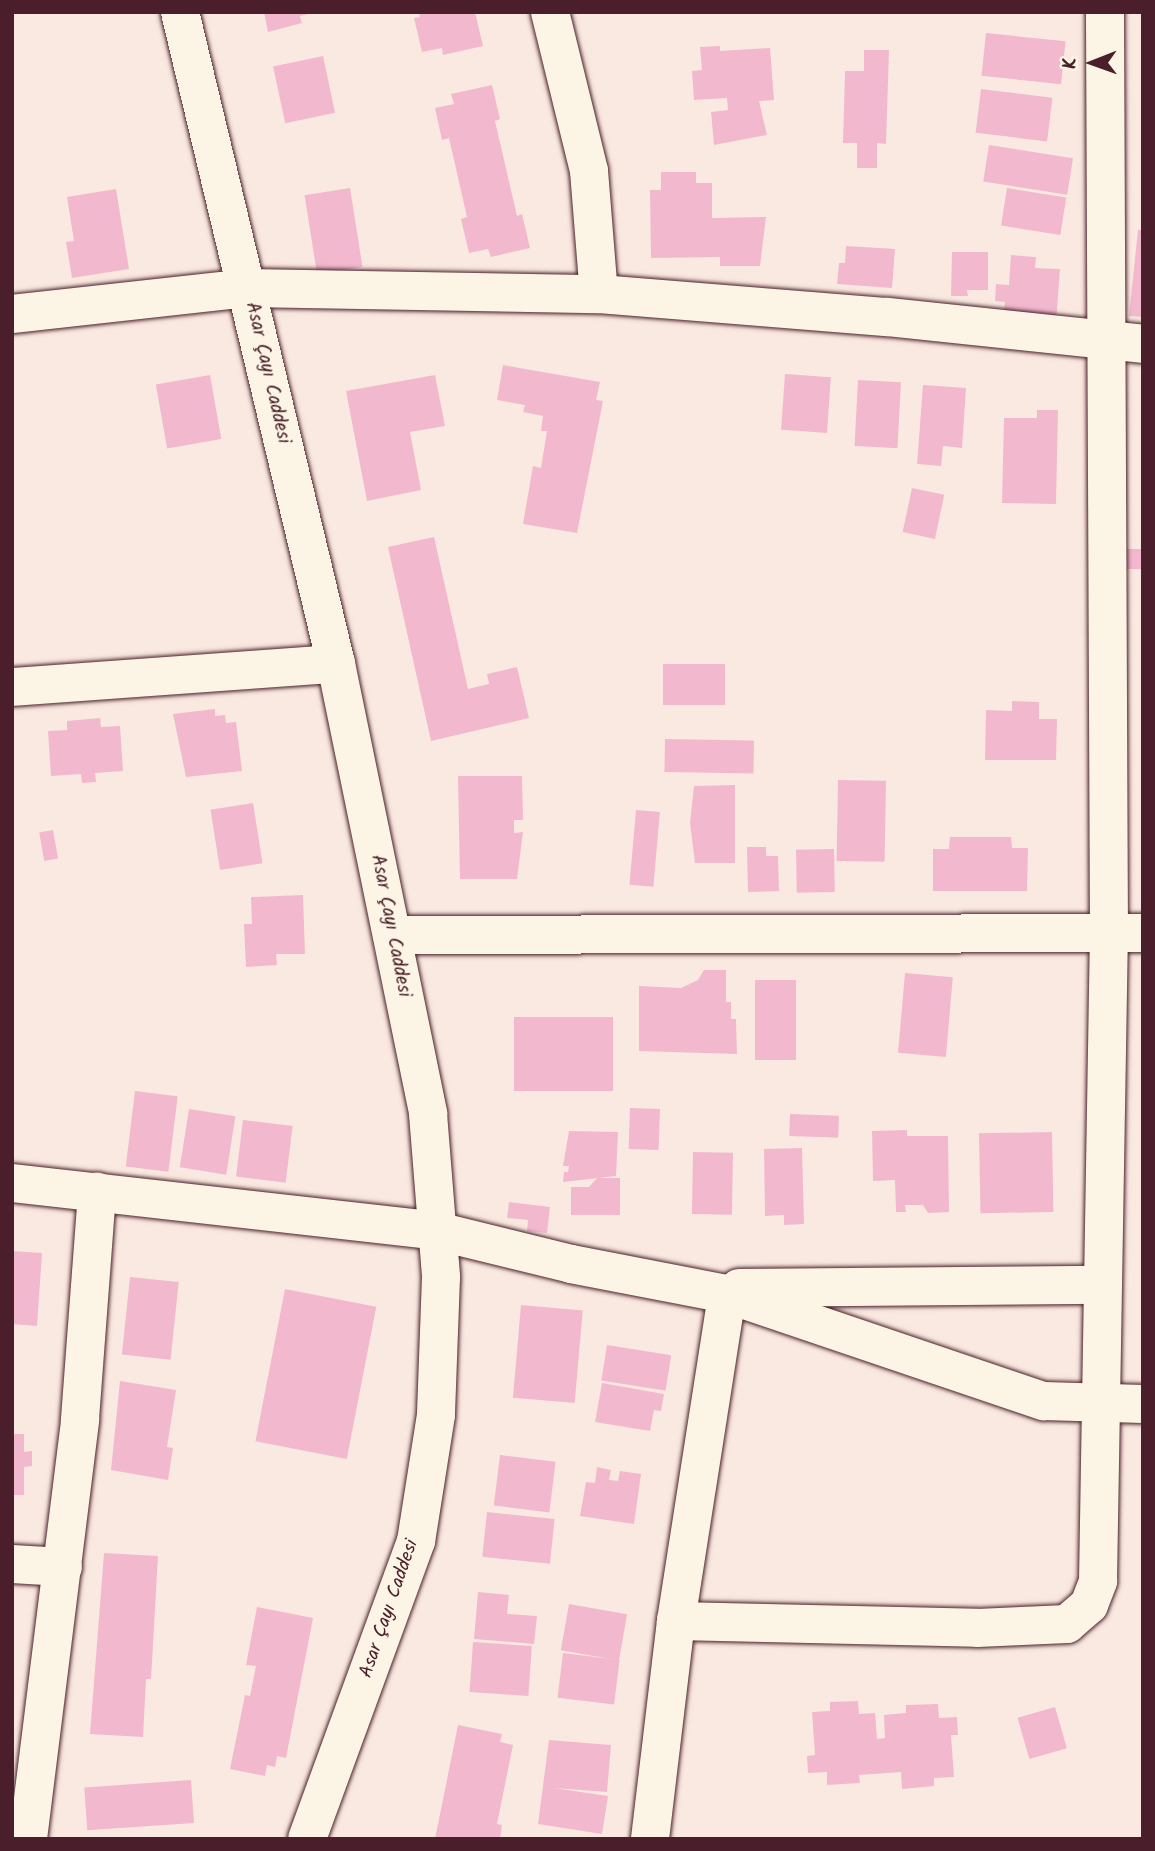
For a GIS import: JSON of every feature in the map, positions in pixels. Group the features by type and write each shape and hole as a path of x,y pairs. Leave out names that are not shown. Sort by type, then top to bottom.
{"street":[{"name":"Asar Çayı Caddesi","path":"180,12 336,664 392,935 428,1114 441,1277 436,1415 416,1541 307,1839"},
{"path":"551,12 589,171 599,295"},
{"path":"676,1621 977,1628 1067,1625 1089,1605 1098,1581 1102,1285 1126,934 1104,340 1105,12"},
{"path":"12,314 247,288 599,295 888,317 1143,344"},
{"path":"12,687 336,664"},
{"path":"392,935 1126,934"},
{"path":"12,1183 437,1231 570,1264 713,1291 1044,1401 1143,1404"},
{"path":"28,1839 80,1419 97,1192"},
{"path":"713,1291 1102,1285"},
{"path":"650,1839 713,1291"},
{"path":"12,1564 63,1567"}],"building":[{"path":"264,12 313,13 300,16 302,23 268,32"},
{"path":"419,12 475,12 483,46 443,55 442,48 422,52 414,18 420,17"},
{"path":"986,33 1066,41 1061,84 982,76"},
{"path":"720,46 720,51 770,48 774,100 759,101 767,135 714,145 711,112 728,110 727,98 694,100 692,71 702,70 700,47"},
{"path":"864,50 889,50 886,144 877,143 877,168 857,168 857,143 843,143 845,71 864,71"},
{"path":"323,56 335,113 285,123 273,67"},
{"path":"492,85 500,119 495,121 517,216 522,214 530,248 491,257 488,249 469,253 461,219 467,217 449,138 442,140 435,108 454,104 451,94"},
{"path":"981,89 1052,98 1047,141 976,133"},
{"path":"989,145 1073,158 1067,195 983,182"},
{"path":"661,172 696,172 696,183 712,183 712,218 766,217 760,266 720,266 720,257 651,258 650,190 661,190"},
{"path":"350,188 363,267 317,274 305,195"},
{"path":"1007,188 1066,197 1060,235 1001,226"},
{"path":"116,189 129,269 72,278 66,242 74,241 67,197"},
{"path":"1138,230 1143,230 1143,317 1129,316"},
{"path":"846,246 895,249 892,288 837,284 839,263 845,263"},
{"path":"952,252 988,252 988,290 967,290 968,296 951,296"},
{"path":"1011,255 1036,257 1035,268 1060,269 1056,323 1003,319 1005,302 995,301 996,284 1009,285"},
{"path":"503,365 600,382 596,400 603,401 577,533 523,524 533,466 541,468 547,431 541,431 543,416 523,412 525,405 497,400"},
{"path":"785,374 831,377 827,433 781,430"},
{"path":"210,375 221,439 167,449 156,385"},
{"path":"435,375 445,426 410,432 421,490 367,501 346,391"},
{"path":"858,380 901,382 897,448 855,446"},
{"path":"923,385 966,388 962,448 943,446 941,466 917,464"},
{"path":"1037,410 1058,410 1056,504 1002,503 1004,418 1037,418"},
{"path":"912,488 944,495 935,539 903,532"},
{"path":"434,537 468,689 489,684 487,674 517,667 529,718 431,741 388,547"},
{"path":"1127,549 1143,549 1143,569 1127,569"},
{"path":"663,664 725,664 725,705 663,705"},
{"path":"1012,701 1039,702 1039,719 1057,719 1056,760 985,760 986,710 1012,711"},
{"path":"215,709 215,716 225,715 226,723 236,722 242,771 186,777 173,714"},
{"path":"100,718 101,727 120,726 123,771 95,773 96,782 82,783 81,774 51,776 48,731 67,730 67,721"},
{"path":"665,739 754,741 753,774 664,772"},
{"path":"458,776 522,776 523,820 514,820 514,833 523,832 517,879 460,879"},
{"path":"838,780 886,781 885,862 837,861"},
{"path":"735,785 735,863 695,863 690,823 694,786"},
{"path":"253,803 263,863 220,870 211,810"},
{"path":"636,810 660,812 653,887 629,885"},
{"path":"53,830 58,859 44,861 39,832"},
{"path":"950,837 1011,837 1012,848 1028,848 1027,891 933,891 933,849 949,849"},
{"path":"747,847 766,847 766,856 778,856 779,891 748,892"},
{"path":"834,849 835,892 797,893 796,850"},
{"path":"303,895 305,954 276,954 277,965 246,967 244,924 252,924 251,897"},
{"path":"704,970 726,970 726,1002 731,1002 731,1019 736,1019 737,1054 639,1051 639,986 681,988 698,980"},
{"path":"905,973 953,977 946,1057 898,1053"},
{"path":"755,980 796,980 796,1060 755,1060"},
{"path":"514,1017 613,1017 613,1091 514,1091"},
{"path":"135,1091 178,1096 168,1172 126,1166"},
{"path":"630,1108 660,1109 659,1150 629,1149"},
{"path":"189,1109 235,1116 226,1175 180,1167"},
{"path":"790,1114 839,1116 838,1138 789,1136"},
{"path":"243,1120 293,1126 286,1183 236,1177"},
{"path":"907,1130 907,1136 948,1136 949,1212 928,1213 923,1205 905,1205 906,1212 896,1212 895,1180 873,1181 872,1131"},
{"path":"569,1131 618,1132 616,1176 563,1182 564,1172 568,1172 569,1166 563,1166"},
{"path":"1052,1132 1053,1212 980,1213 979,1133"},
{"path":"802,1148 804,1224 784,1225 784,1215 765,1216 764,1149"},
{"path":"693,1152 733,1153 732,1215 692,1214"},
{"path":"597,1178 620,1178 620,1215 571,1215 571,1187 589,1187"},
{"path":"509,1202 550,1207 547,1233 527,1231 528,1220 507,1218"},
{"path":"12,1251 42,1253 37,1326 12,1324"},
{"path":"130,1277 179,1282 171,1360 122,1355"},
{"path":"285,1289 376,1307 347,1459 255,1441"},
{"path":"521,1305 583,1310 575,1403 513,1398"},
{"path":"607,1345 671,1355 666,1391 601,1381"},
{"path":"120,1381 176,1390 167,1447 173,1448 168,1480 111,1470"},
{"path":"602,1383 664,1394 661,1411 654,1410 650,1431 595,1422"},
{"path":"12,1434 24,1434 24,1452 32,1451 32,1466 24,1467 24,1495 12,1495"},
{"path":"500,1455 556,1462 549,1512 494,1506"},
{"path":"597,1467 611,1470 609,1480 618,1481 620,1471 641,1474 634,1524 580,1516 586,1482 595,1483"},
{"path":"487,1512 555,1519 550,1564 482,1557"},
{"path":"104,1553 158,1556 151,1679 146,1679 143,1737 90,1734"},
{"path":"478,1592 509,1595 507,1614 537,1616 534,1644 474,1639"},
{"path":"569,1604 627,1614 619,1661 561,1650"},
{"path":"257,1607 313,1618 286,1758 277,1756 275,1767 267,1765 265,1776 230,1769 245,1695 250,1696 256,1666 246,1665"},
{"path":"473,1642 532,1646 528,1696 470,1692"},
{"path":"563,1653 620,1660 614,1705 558,1698"},
{"path":"858,1701 859,1714 875,1713 877,1739 885,1738 884,1715 906,1713 906,1705 938,1704 939,1718 957,1717 958,1735 951,1735 954,1777 934,1778 934,1786 902,1789 901,1772 859,1775 860,1783 827,1785 827,1772 808,1773 807,1756 815,1755 812,1712 830,1711 830,1702"},
{"path":"1055,1707 1067,1748 1029,1759 1018,1718"},
{"path":"458,1725 502,1734 500,1742 513,1745 497,1824 502,1825 500,1839 435,1839"},
{"path":"549,1740 611,1745 607,1792 554,1788 608,1796 602,1834 538,1824"},
{"path":"191,1780 194,1823 87,1830 84,1787"}]}
